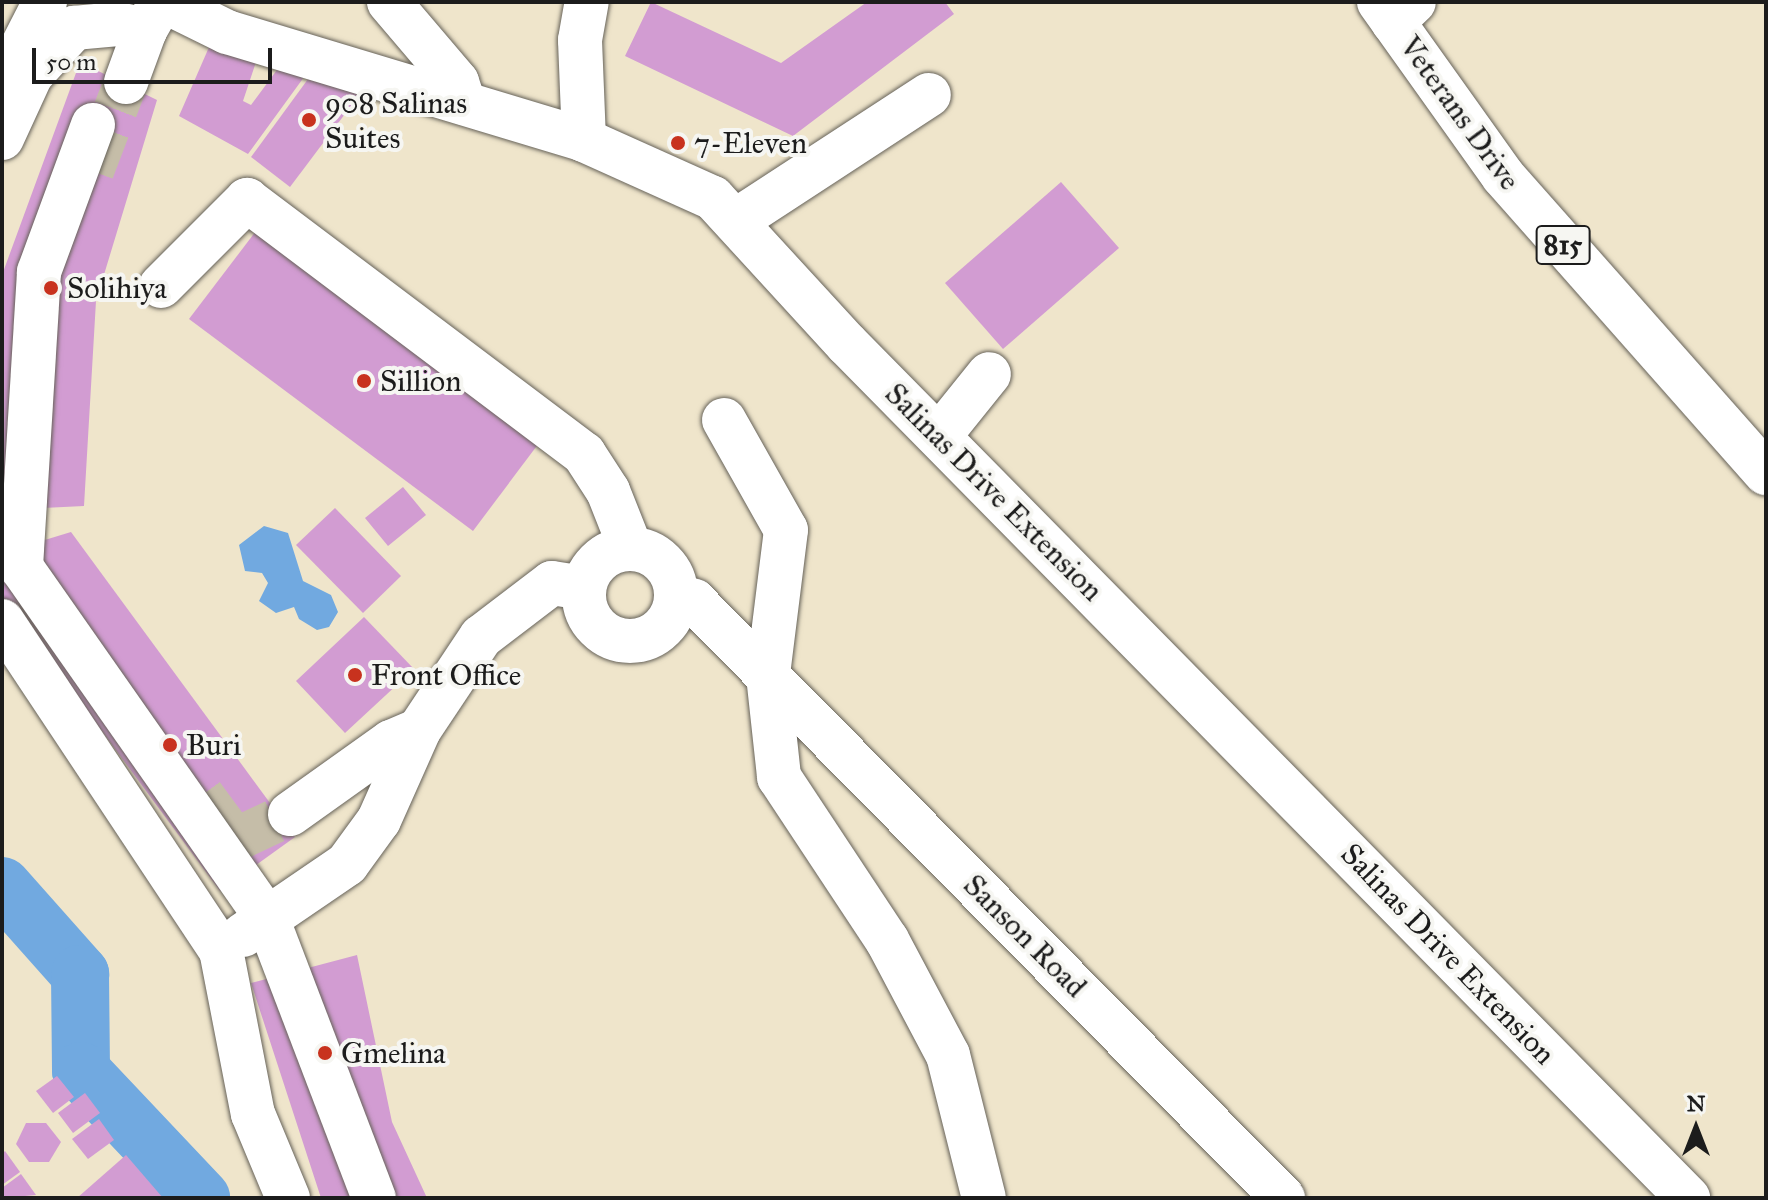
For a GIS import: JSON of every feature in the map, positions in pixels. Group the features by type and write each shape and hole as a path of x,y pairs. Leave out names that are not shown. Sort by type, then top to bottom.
{"street":[{"path":"2,85 45,2"},
{"path":"389,2 457,82 464,103"},
{"path":"584,140 580,40 587,2"},
{"name":"Veterans Drive","path":"1395,9 1503,176 1766,473"},
{"path":"126,82 157,11"},
{"name":"Salinas Drive Extension","path":"2,138 31,75 74,28 118,24 157,11 584,140 713,198 737,220 847,344 940,435 1688,1198"},
{"path":"737,220 929,95"},
{"path":"93,125 39,272 21,567 267,918 374,1198"},
{"path":"161,286 247,200 584,454 608,491 631,549"},
{"path":"940,435 989,374"},
{"path":"724,420 786,530 758,666 779,777 887,940 929,1015 948,1055 984,1198"},
{"path":"631,549 645,551 669,568 668,614 633,642 607,636 588,615 584,588 603,558 631,549"},
{"path":"290,814 405,736 481,637 552,583 584,588"},
{"name":"Sanson Road","path":"668,614 694,601 1283,1198"},
{"path":"2,621 221,950 253,1114 288,1198"},
{"path":"221,950 347,864 379,820 405,736"}],"water":[{"path":"264,526 288,533 303,581 331,595 338,612 329,627 317,630 299,619 294,607 276,613 259,601 268,583 262,573 245,571 239,545"}],"building":[{"path":"651,2 781,63 867,2 945,2 954,14 793,136 625,56"},
{"path":"213,38 260,50 243,101 251,105 285,59 315,62 248,154 179,116"},
{"name":"Solihiya","path":"80,62 157,100 96,301 84,506 2,510 2,275"},
{"name":"908 Salinas Suites","path":"319,64 369,82 290,187 251,157"},
{"path":"1061,182 1119,248 1003,349 945,283"},
{"name":"Sillion","path":"256,231 539,443 473,531 189,319"},
{"path":"403,487 426,515 388,546 365,518"},
{"path":"335,508 401,576 363,613 296,545"},
{"name":"Buri","path":"71,532 295,837 220,891 2,596 2,553"},
{"name":"Front Office","path":"364,617 414,669 345,733 296,681"},
{"name":"Gmelina","path":"357,955 392,1122 427,1198 321,1198 251,983"},
{"path":"57,1076 74,1097 53,1113 36,1091"},
{"path":"85,1093 100,1113 73,1133 58,1113"},
{"path":"99,1119 114,1140 88,1159 72,1139"},
{"path":"26,1123 46,1123 61,1142 49,1162 29,1162 16,1144"},
{"path":"5,1151 20,1172 2,1185 2,1154"},
{"path":"126,1155 163,1198 77,1198"},
{"path":"21,1174 36,1195 3,1198 2,1188"}],"waterway":[{"path":"2,886 80,974 81,1071 201,1198"}],"tunnel":[{"path":"92,171 126,82"},
{"path":"202,795 235,840 290,814"}],"place":[{"name":"908 Salinas Suites","path":"309,120"},
{"name":"7-Eleven","path":"678,143"},
{"name":"Solihiya","path":"51,288"},
{"name":"Sillion","path":"364,381"},
{"name":"Front Office","path":"355,675"},
{"name":"Buri","path":"170,745"},
{"name":"Gmelina","path":"325,1053"}]}
